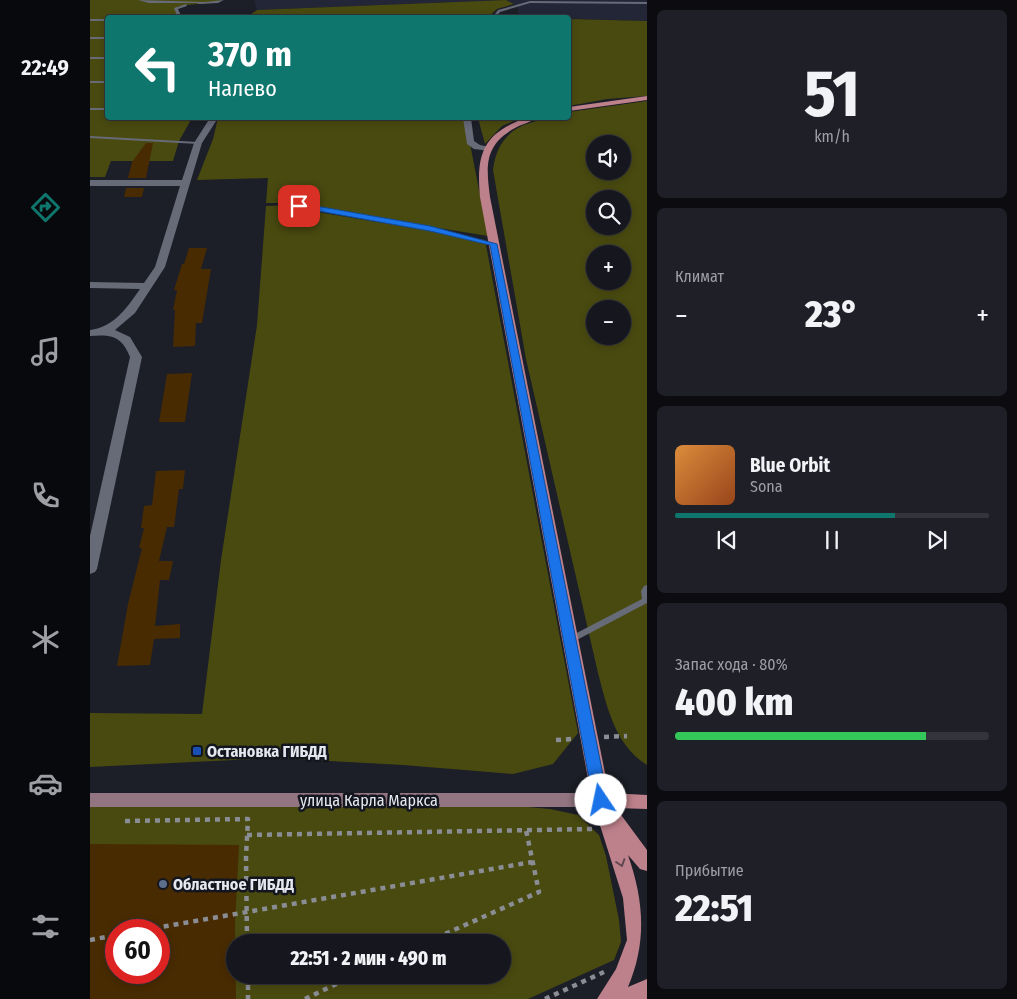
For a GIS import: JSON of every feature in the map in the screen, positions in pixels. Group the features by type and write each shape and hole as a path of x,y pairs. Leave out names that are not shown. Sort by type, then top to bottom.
{"main road":[{"path":"571,109 647,98"},
{"path":"527,120 513,125 494,140 487,149 484,177 493,244 601,800 633,898 636,940 625,974 608,999"},
{"name":"улица Карла Маркса","path":"90,800 601,800 647,802"},
{"path":"601,800 629,842 647,863"},
{"path":"622,999 647,990"}],"street":[{"path":"107,331 131,311 160,266 198,143 213,120"},
{"path":"467,120 470,142 477,147 487,149"},
{"path":"90,183 187,183"},
{"path":"90,285 146,286"},
{"path":"90,333 107,331 120,335 130,342 136,357 90,569"}],"lane":[{"path":"140,0 150,2 218,2 222,0"},
{"path":"496,15 503,9 530,1 647,3"},
{"path":"179,15 176,8 204,2"},
{"path":"90,20 105,20"},
{"path":"90,38 105,38"},
{"path":"90,58 105,58"},
{"path":"90,82 105,82"},
{"path":"90,109 105,109"},
{"path":"90,137 198,143"},
{"path":"299,206 430,229 493,244"},
{"path":"570,640 647,600 645,591 647,588"}],"path":[{"path":"125,820 248,820 247,934"},
{"path":"247,835 598,829"},
{"path":"445,934 539,892 526,830"},
{"path":"170,925 532,862"},
{"path":"90,940 105,937"},
{"path":"545,999 614,968"},
{"path":"248,984 248,999"},
{"path":"305,999 337,984"}],"shaded area":[{"path":"90,0 222,0 213,3 177,7 179,15 105,15 105,120 191,120 179,141 173,161 111,161 105,177 90,177"},
{"path":"254,0 506,0 257,10"},
{"path":"506,0 647,0 647,21 571,19 571,15 518,15 518,6"},
{"path":"506,0 514,4 497,9 490,15 250,15 257,10"},
{"path":"571,19 647,21 647,96 607,99 571,106"},
{"path":"647,101 647,765 636,757 620,736 605,699 526,359 493,170 496,155 502,144 518,128 541,120 571,120 571,112"},
{"path":"218,120 465,120 488,236 327,210 298,203 266,203 268,178 197,180 213,139"},
{"path":"479,120 516,120 502,126 485,144"},
{"path":"290,205 323,213 485,240 578,733 553,764 513,774 403,765 274,758 90,767 90,713 202,714 221,560 257,325 266,206"},
{"path":"90,804 504,805 550,809 578,815 599,835 606,856 619,920 621,942 614,960 528,999 90,999"}],"building":[{"path":"146,143 153,143 146,178 128,178 132,162"},
{"path":"126,188 144,188 142,197 124,197"},
{"path":"189,248 207,248 201,269 211,269 202,323 196,323 195,346 173,347 175,310 173,310 177,290 174,290"},
{"path":"192,373 185,422 159,422 167,374"},
{"path":"185,470 183,489 179,489 174,527 167,527 159,561 173,561 169,580 160,580 155,626 180,624 180,638 154,639 150,665 117,666 128,604 142,548 139,548 144,528 141,528 144,506 152,505 156,471"},
{"name":"Областное ГИБДД","path":"90,844 239,845 235,934 226,934 226,984 236,984 236,999 90,999"}],"place":[{"name":"Остановка ГИБДД","path":"197,751"},
{"name":"Областное ГИБДД","path":"163,884"}],"route":[{"path":"299,206 430,229 493,244 601,800"}]}
